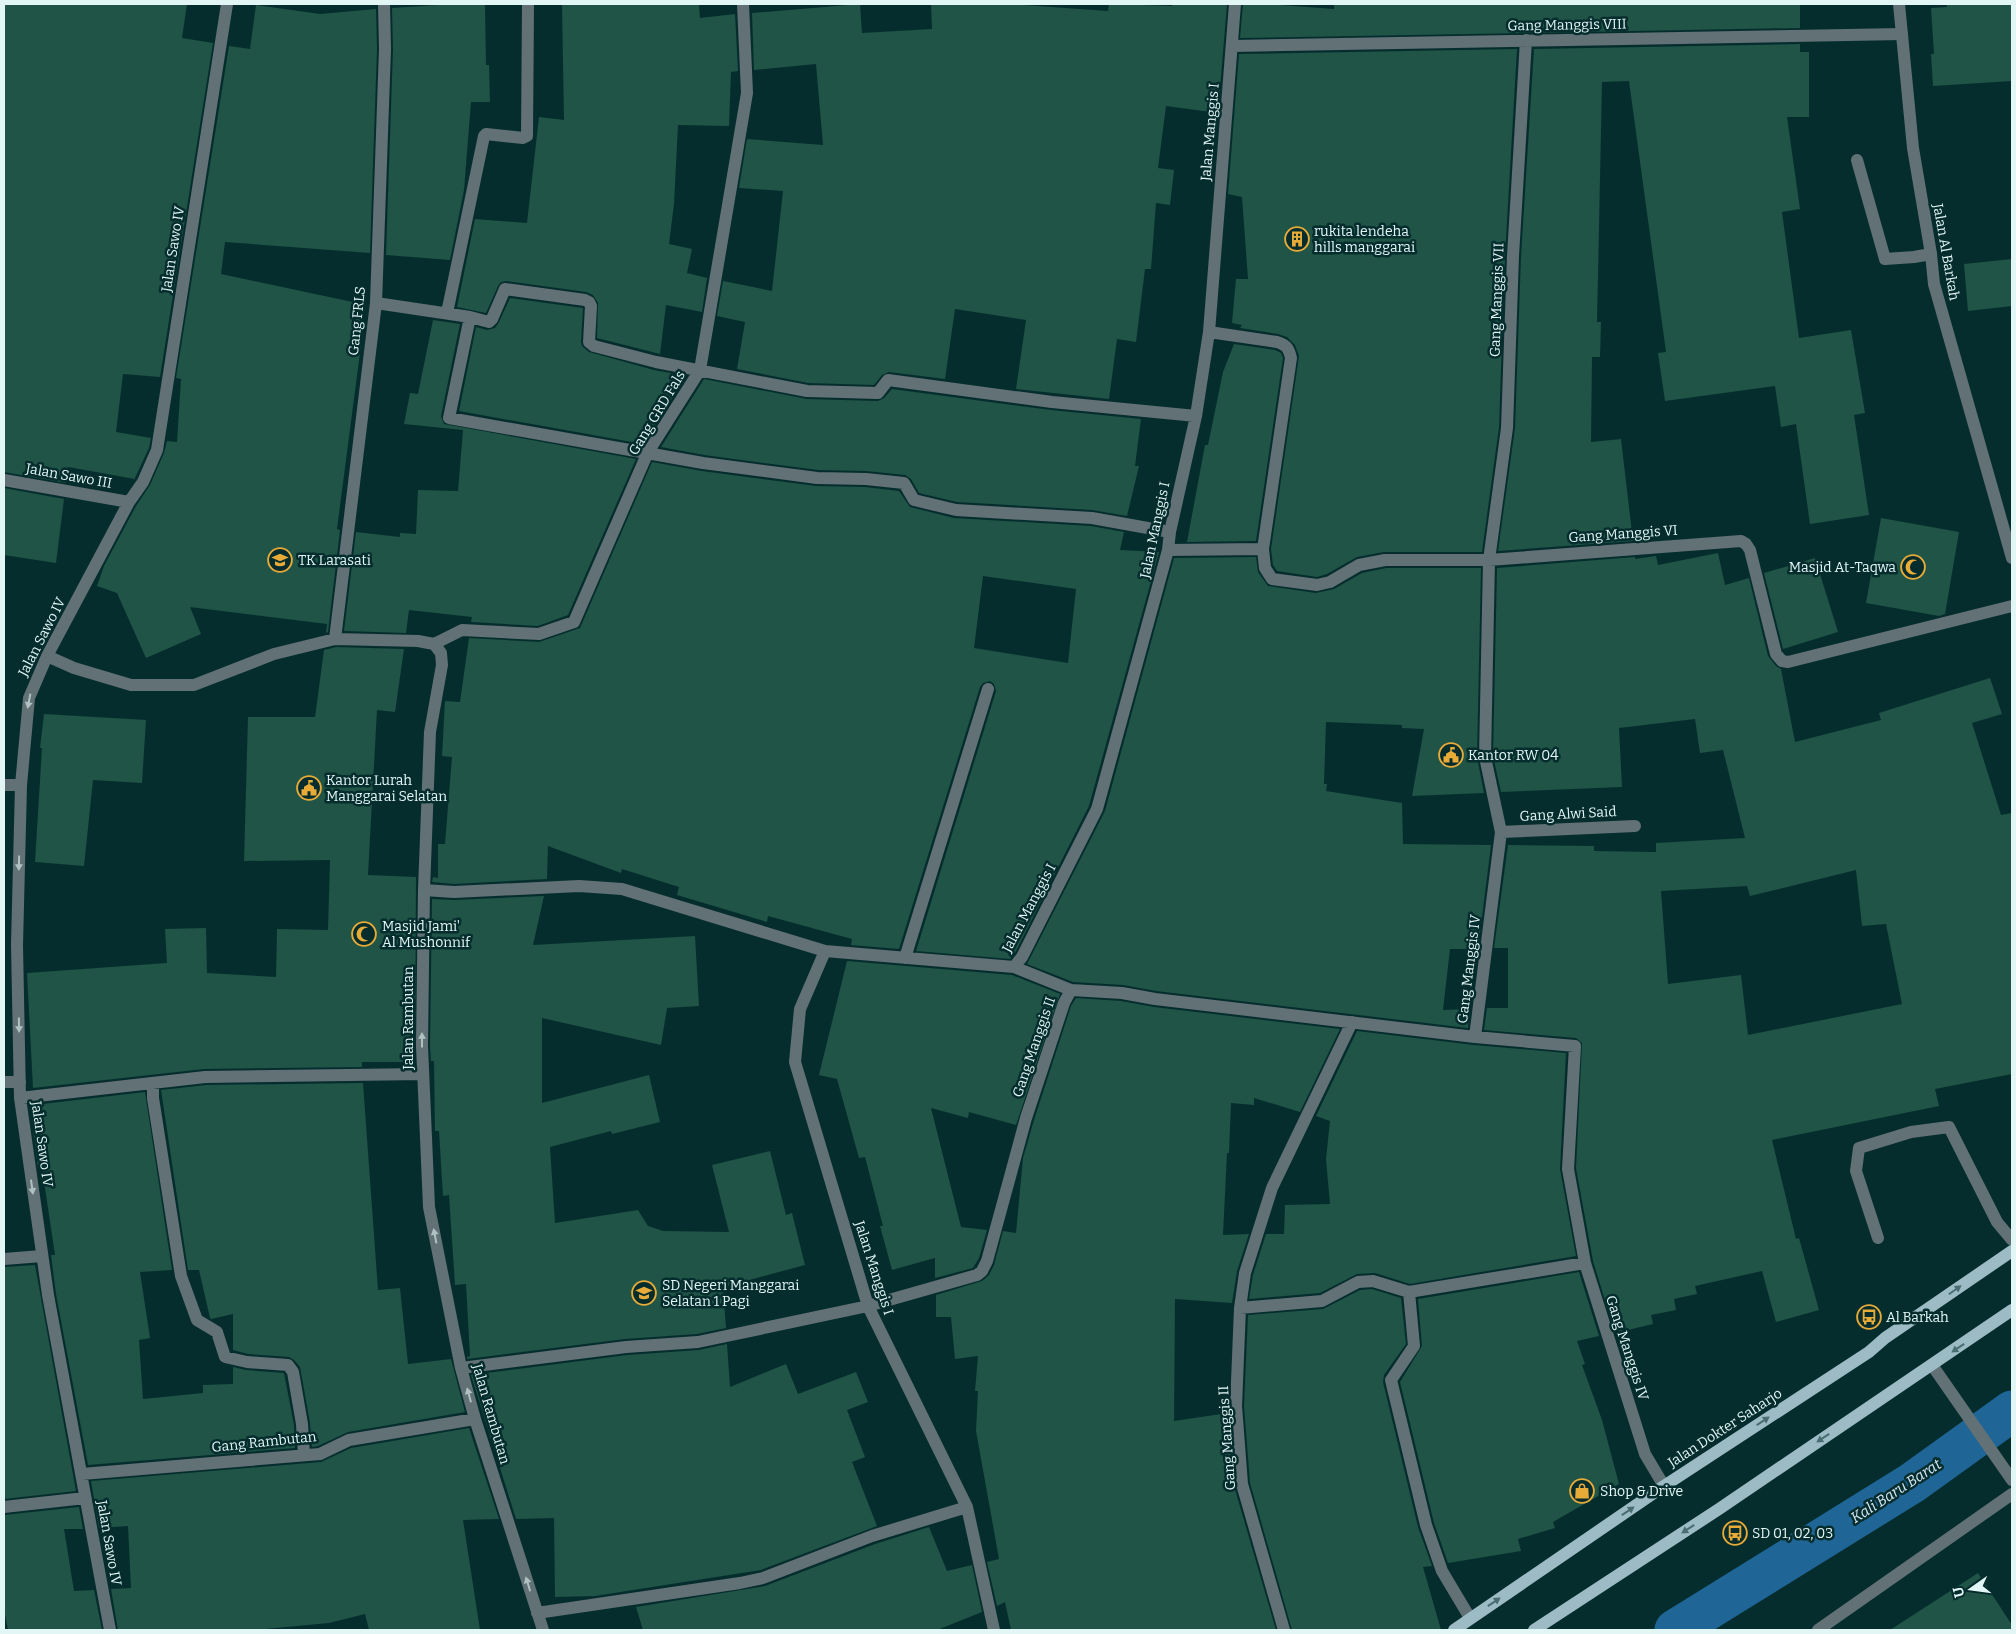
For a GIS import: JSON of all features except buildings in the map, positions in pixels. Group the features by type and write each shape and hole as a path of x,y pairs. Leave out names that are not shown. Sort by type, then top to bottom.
{"main road":[{"name":"Jalan Dokter Saharjo","path":"1454,1630 1664,1486 1868,1352 1885,1338 2012,1251"},
{"path":"1534,1630 1719,1509 2012,1310"}],"street":[{"name":"Jalan Sawo IV","path":"110,1630 42,1256 20,1098 17,945 21,785 29,698 47,656 130,502 143,482 157,450 227,4"},
{"name":"Gang FRLS","path":"335,639 376,303 385,49 384,4"},
{"path":"447,314 484,136 486,134 523,138 527,136 528,4"},
{"name":"Gang GRD Fals","path":"434,644 462,630 539,634 574,622 648,452 700,370 746,93 743,4"},
{"name":"Jalan Manggis I","path":"994,1630 967,1507 868,1306 795,1062 800,1008 825,951 1014,967 1022,957 1097,809 1168,550 1170,532 1196,416 1209,332 1235,4"},
{"name":"Jalan Al Barkah","path":"1899,4 1913,148 1931,254 1934,284 2012,558"},
{"name":"Gang Manggis VIII","path":"1232,46 1902,34"},
{"name":"Gang Manggis VII","path":"1489,560 1507,428 1513,256 1526,40"},
{"path":"1857,160 1884,259 1931,254"},
{"path":"376,303 490,321 505,290 585,300 591,306 589,342 594,346 656,362 808,391 878,393 888,380 1052,402 1196,416"},
{"path":"470,317 449,418 703,463 817,478 866,479 904,483 914,500 956,510 1092,518 1170,532"},
{"path":"1168,550 1263,549 1291,358 1290,350 1285,344 1277,342 1209,332"},
{"name":"Jalan Sawo III","path":"4,480 130,502"},
{"name":"Gang Manggis VI","path":"1263,549 1265,568 1272,580 1317,585 1330,582 1359,565 1385,560 1489,560 1741,540 1750,550 1776,654 1782,661 1788,662 2012,606"},
{"name":"Gang Manggis IV","path":"1489,560 1485,757 1502,832 1475,1037 1575,1046 1568,1169 1585,1263 1645,1454 1664,1486"},
{"path":"47,656 74,668 131,685 194,685 274,654 335,639 418,641 434,644"},
{"name":"Jalan Rambutan","path":"434,644 441,653 442,665 430,732 424,890 423,1074 429,1207 462,1368 475,1419 542,1630"},
{"path":"905,958 988,689"},
{"path":"4,785 21,785"},
{"name":"Gang Alwi Said","path":"1502,832 1636,826"},
{"path":"424,890 454,892 579,886 622,889 825,951"},
{"path":"1014,967 1071,990"},
{"name":"Gang Manggis II","path":"868,1306 977,1275 982,1271 987,1261 1026,1118 1064,1003 1071,990 1122,994 1475,1037"},
{"name":"Gang Manggis II","path":"1284,1630 1242,1484 1236,1406 1240,1308 1248,1264 1272,1188 1352,1022"},
{"path":"20,1098 205,1077 423,1074"},
{"path":"4,1082 20,1082"},
{"path":"153,1084 153,1098 181,1276 197,1320 217,1332 225,1357 247,1362 288,1365 293,1372 302,1424 304,1455"},
{"path":"1878,1238 1856,1172 1859,1148 1911,1132 1949,1127 1997,1222 2012,1240"},
{"path":"4,1259 42,1256"},
{"path":"1240,1308 1322,1301 1358,1282 1373,1281 1409,1292 1585,1263"},
{"path":"1409,1292 1414,1346 1391,1380 1426,1525 1442,1571 1470,1618"},
{"path":"462,1368 626,1347 698,1342 868,1306"},
{"path":"1932,1366 2012,1480"},
{"name":"Gang Rambutan","path":"82,1474 320,1454 349,1440 475,1419"},
{"path":"1818,1630 2012,1494"},
{"path":"4,1507 85,1498"},
{"path":"537,1613 763,1578 872,1536 967,1507"}],"waterway":[{"name":"Kali Baru Barat","path":"1675,1630 1912,1483 2012,1411"}],"place":[{"name":"rukita lendeha hills manggarai","path":"1297,239"},
{"name":"TK Larasati","path":"280,560"},
{"name":"Masjid At-Taqwa","path":"1913,567"},
{"name":"Kantor RW 04","path":"1451,755"},
{"name":"Kantor Lurah Manggarai Selatan","path":"309,788"},
{"name":"Masjid Jami' Al Mushonnif","path":"364,934"},
{"name":"SD Negeri Manggarai Selatan 1 Pagi","path":"644,1293"},
{"name":"Al Barkah","path":"1869,1317"},
{"name":"Shop & Drive","path":"1582,1491"},
{"name":"SD 01, 02, 03","path":"1735,1533"}]}
